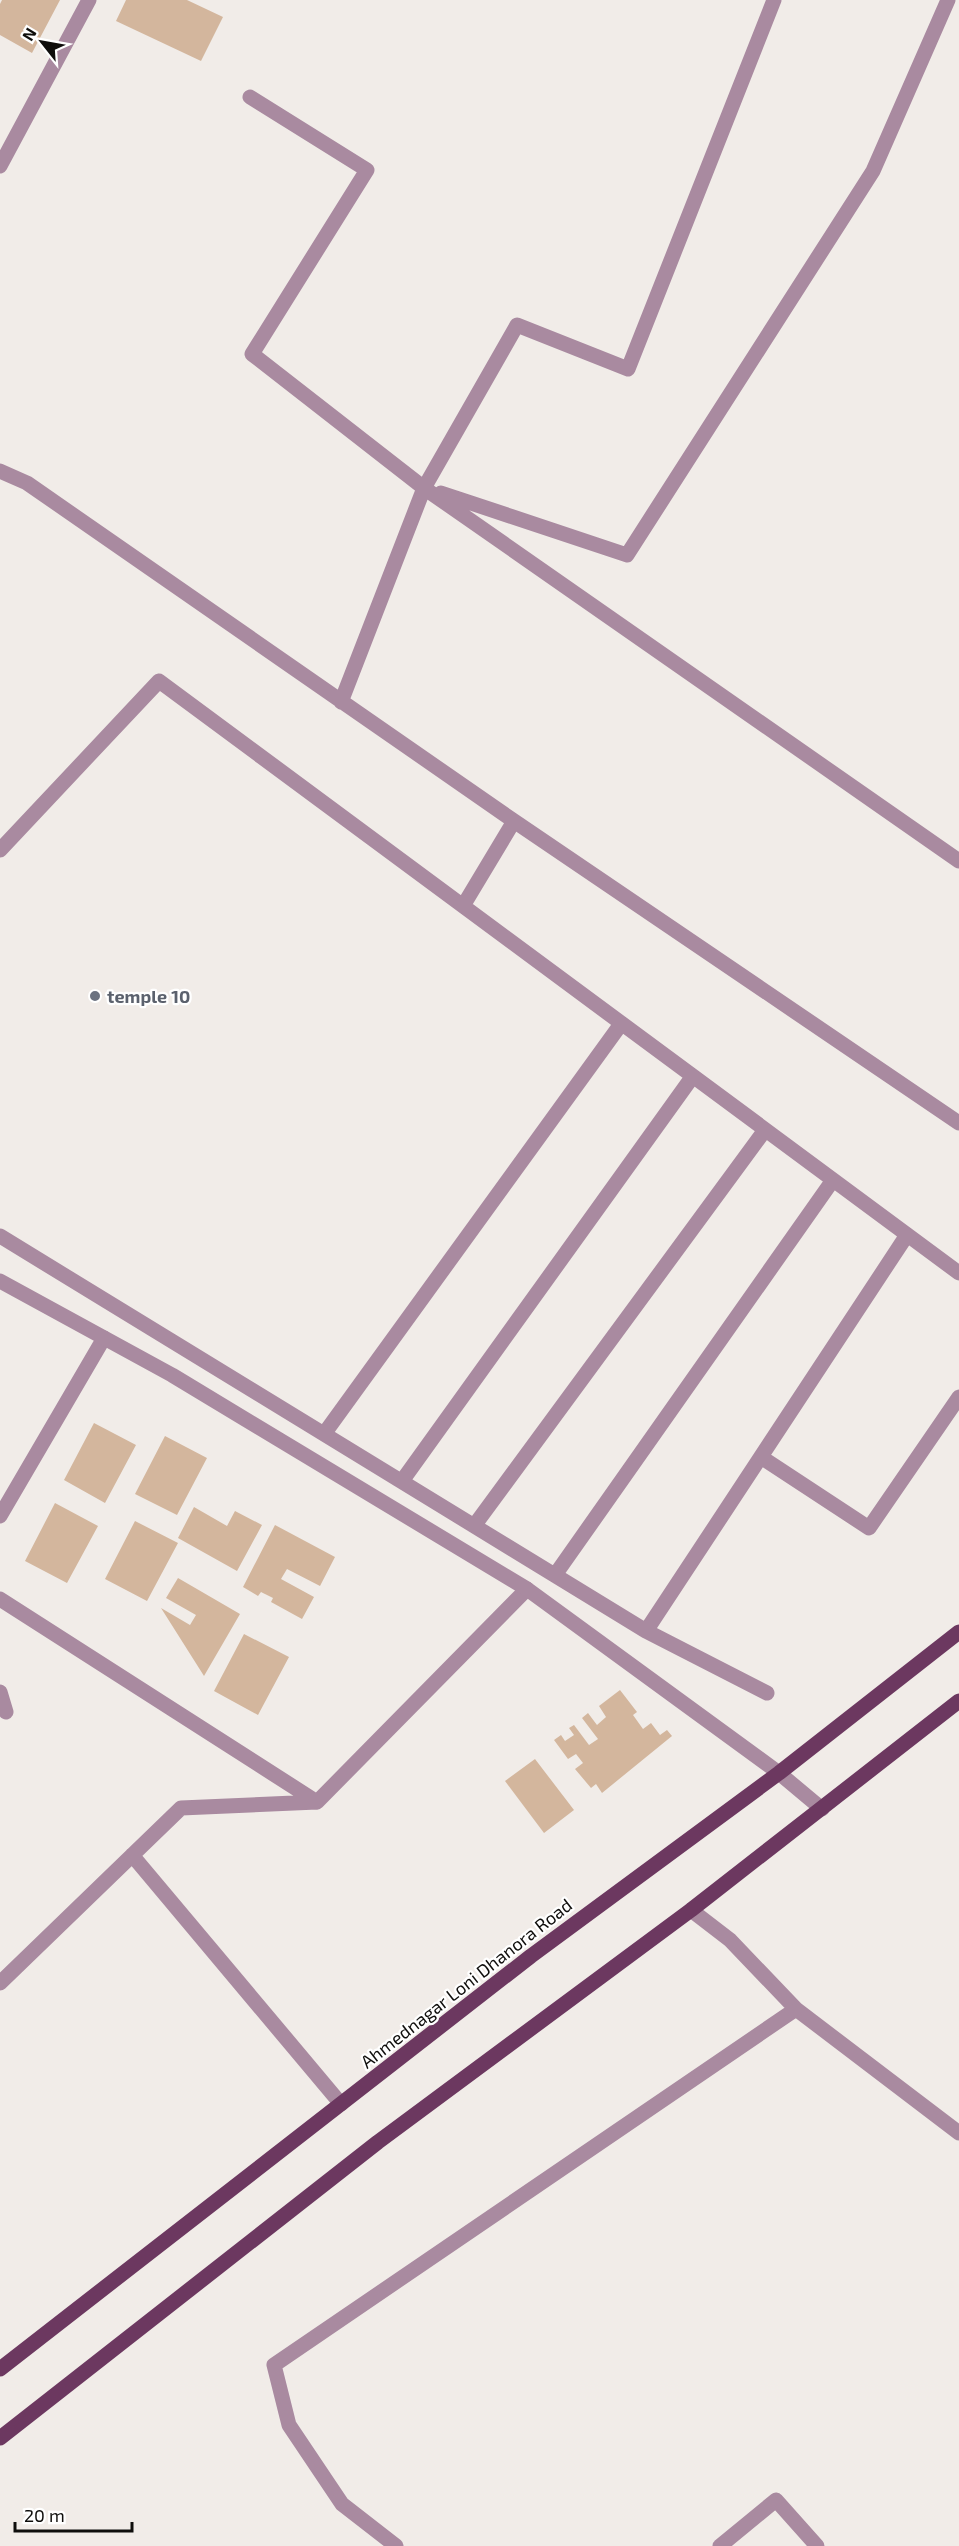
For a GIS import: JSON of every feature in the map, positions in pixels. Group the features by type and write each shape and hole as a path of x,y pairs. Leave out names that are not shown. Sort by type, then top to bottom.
{"main road":[{"name":"Ahmednagar Loni Dhanora Road","path":"0,2370 531,1956 779,1773 959,1632"},
{"path":"0,2438 378,2142 691,1910 959,1701"}],"street":[{"path":"0,166 89,0"},
{"path":"341,702 424,488 517,325 628,369 774,0"},
{"path":"424,488 627,555 873,171 948,0"},
{"path":"250,97 367,170 252,354 424,488 959,861"},
{"path":"0,471 27,483 514,821 959,1123"},
{"path":"0,850 159,681 959,1273"},
{"path":"463,906 514,821"},
{"path":"324,1434 621,1024"},
{"path":"402,1481 693,1076"},
{"path":"474,1526 765,1130"},
{"path":"555,1575 833,1180"},
{"path":"646,1631 907,1235"},
{"path":"0,1236 646,1631 767,1693"},
{"path":"0,1281 182,1382 527,1589 779,1773 822,1809"},
{"path":"0,1516 104,1338"},
{"path":"760,1457 869,1528 959,1397"},
{"path":"0,1983 181,1808 317,1802 527,1589"},
{"path":"0,1599 317,1802"},
{"path":"0,1692 6,1712"},
{"path":"132,1855 341,2104"},
{"path":"691,1910 730,1940 796,2009 959,2133"},
{"path":"396,2546 342,2504 289,2425 274,2365 796,2009"},
{"path":"720,2546 776,2500 817,2546"}],"building":[{"path":"2,0 60,0 32,53 0,35"},
{"path":"126,0 187,0 223,17 201,61 116,21"},
{"path":"94,1423 136,1445 105,1503 64,1480"},
{"path":"165,1436 207,1458 177,1515 135,1494"},
{"path":"55,1503 98,1526 67,1583 25,1561"},
{"path":"194,1507 227,1526 235,1511 262,1525 237,1571 178,1538"},
{"path":"135,1521 178,1543 147,1601 105,1579"},
{"path":"275,1525 335,1557 320,1586 287,1569 281,1579 314,1597 302,1619 271,1602 273,1598 261,1592 258,1596 243,1587"},
{"path":"178,1578 240,1614 204,1676 161,1608 190,1625 196,1615 166,1598"},
{"path":"244,1634 289,1657 258,1715 214,1691"},
{"path":"620,1690 637,1712 633,1715 643,1729 651,1723 660,1735 667,1730 672,1736 602,1793 596,1784 591,1788 575,1769 583,1763 576,1754 568,1759 554,1740 561,1735 565,1741 574,1735 569,1728 574,1725 589,1745 598,1739 582,1718 588,1713 597,1725 606,1717 599,1706"},
{"path":"535,1759 574,1810 544,1833 505,1781"}],"place":[{"name":"temple 10","path":"95,996"}]}
